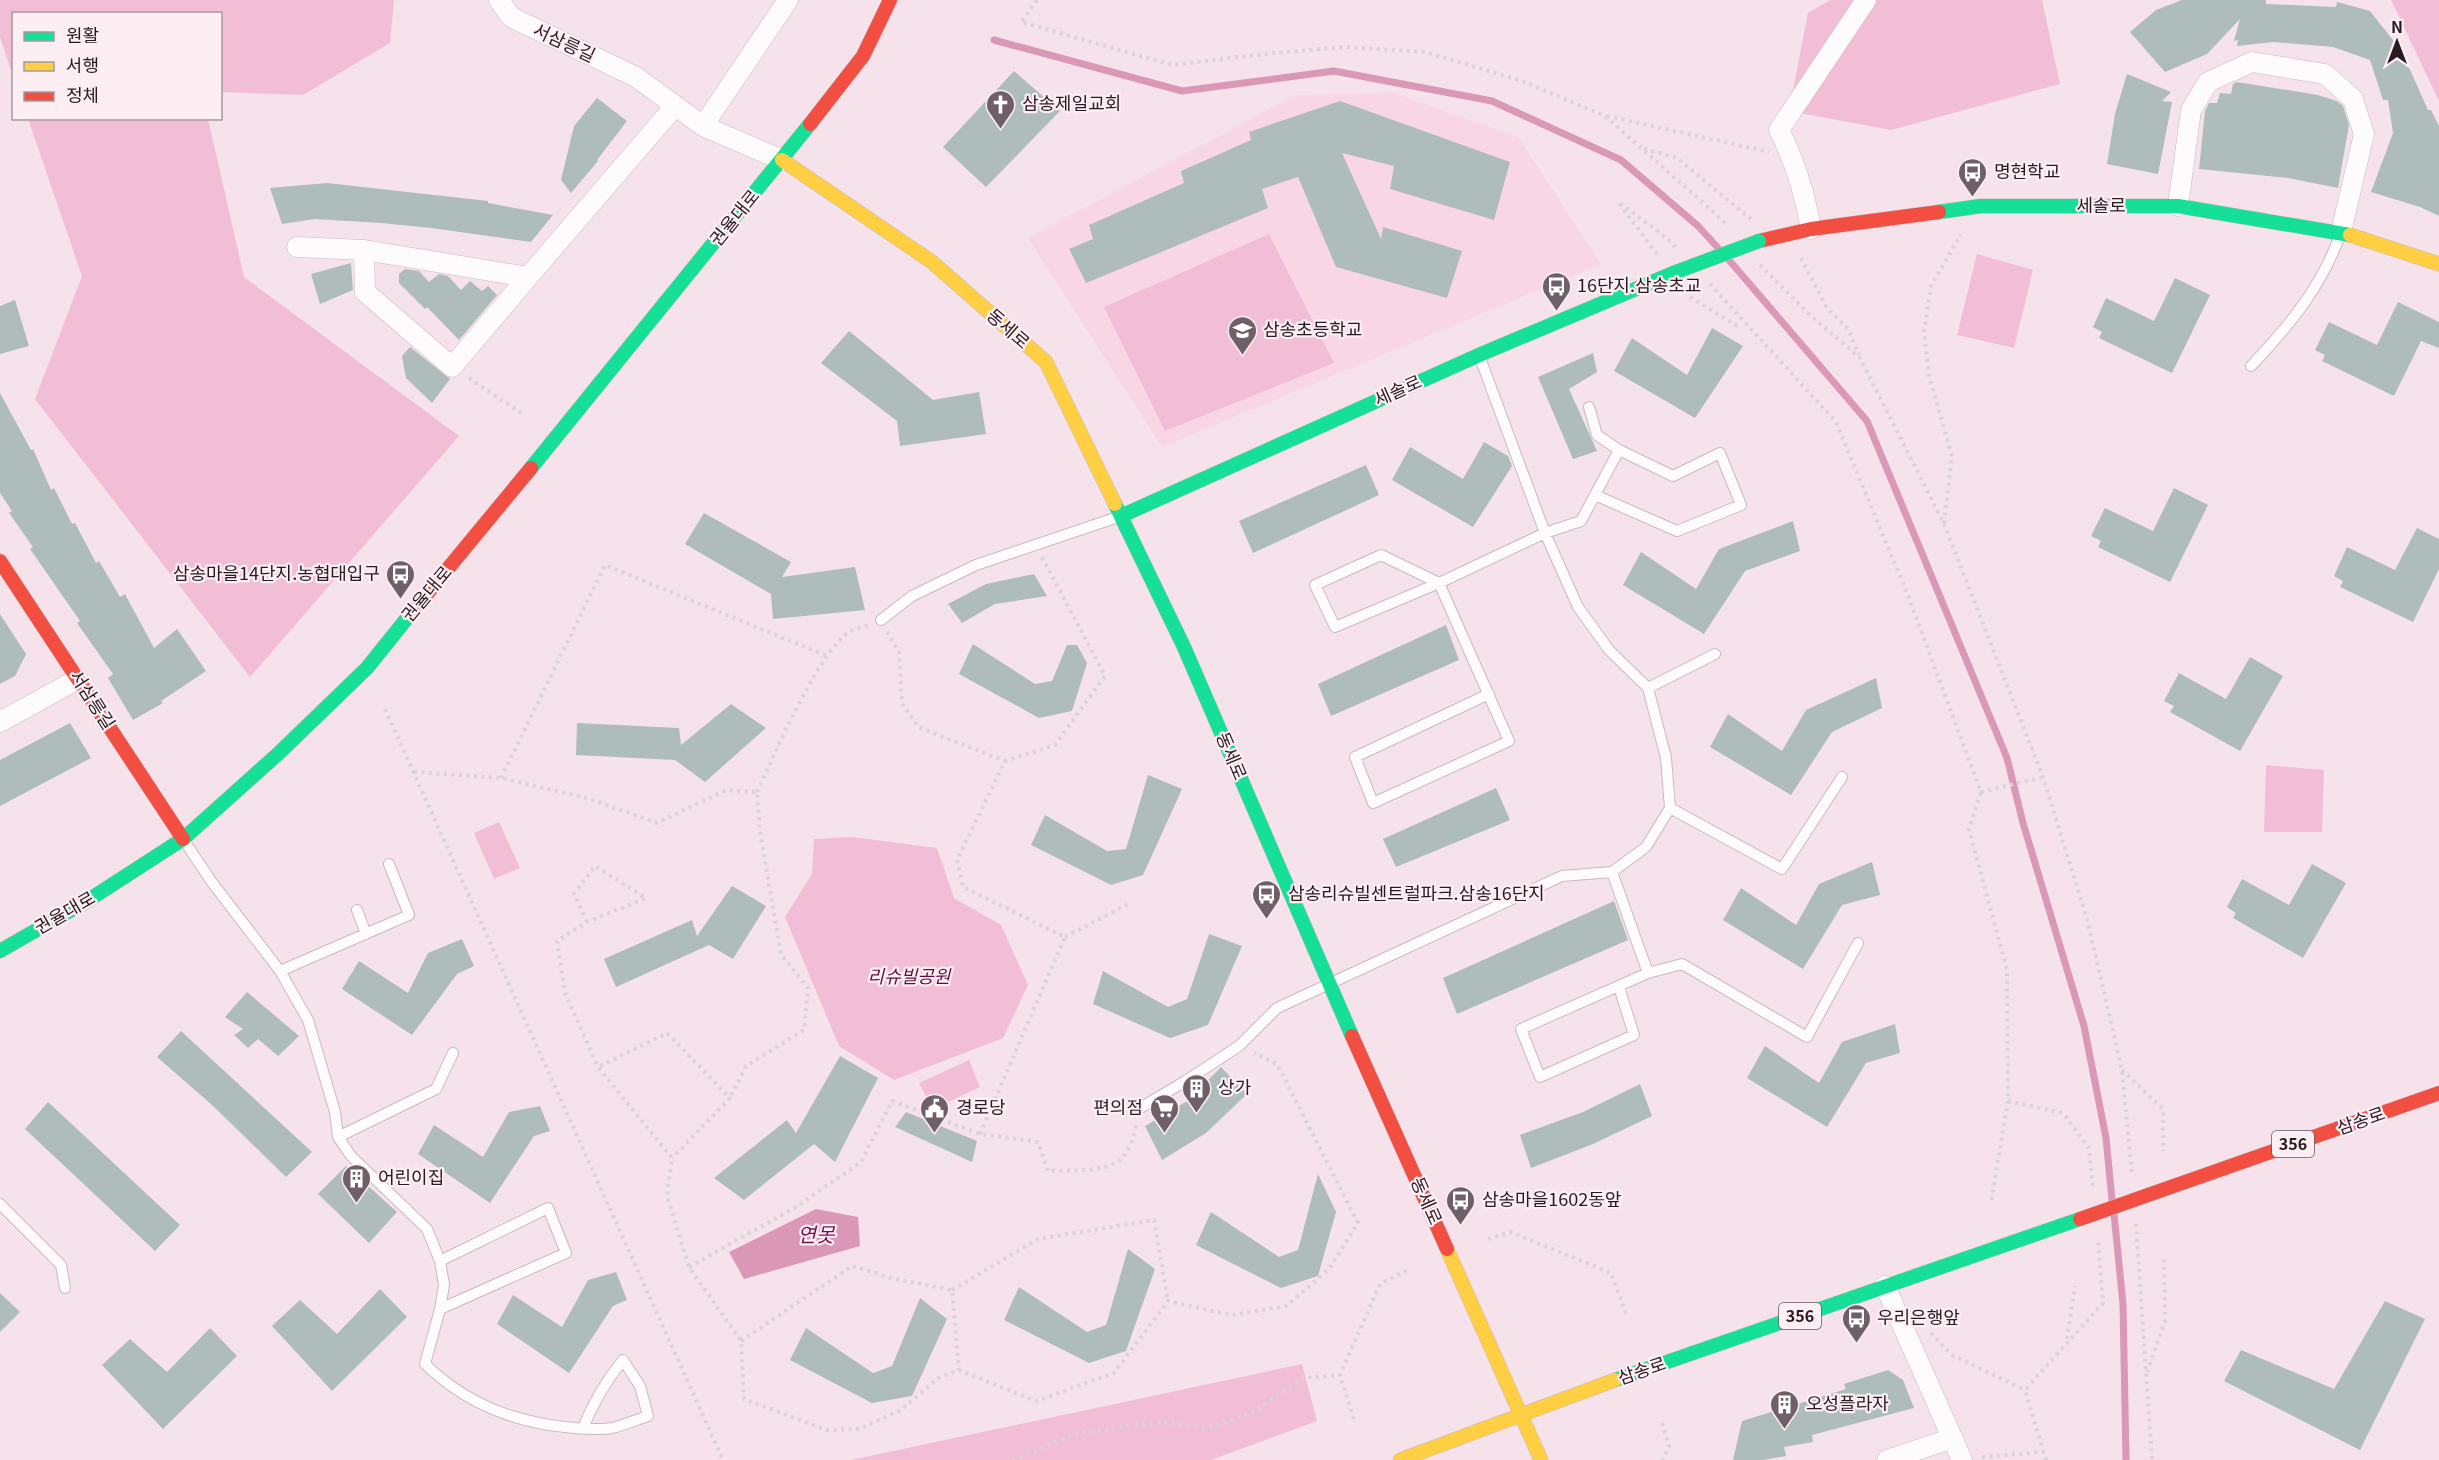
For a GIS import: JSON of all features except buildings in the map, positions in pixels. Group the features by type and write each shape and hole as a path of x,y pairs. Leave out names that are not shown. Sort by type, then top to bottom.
{"main road":[{"name":"권율대로","path":"0,951 87,901 183,839 279,753 367,668 782,160 863,56 890,0"},
{"name":"동세로","path":"782,160 932,262 1046,362 1184,647 1329,986 1541,1460"},
{"name":"세솔로","path":"1121,516 1479,354 1676,272 1759,241 1811,229 1981,206 2178,206 2341,232 2439,264"},
{"name":"서삼릉길","path":"0,561 183,839"},
{"name":"삼송로","path":"1400,1460 1885,1286 2439,1094"}],"street":[{"name":"서삼릉길","path":"499,0 511,17 636,77 675,106"},
{"path":"703,126 788,0"},
{"path":"1811,229 1794,158 1779,130 1866,0"},
{"path":"2178,206 2191,110 2208,82 2252,62 2325,74 2353,99 2364,134 2341,232"},
{"path":"364,250 365,292 452,367 675,106 703,126 782,160"},
{"path":"297,247 364,250 528,277"},
{"path":"0,722 78,679"},
{"path":"1885,1286 1962,1460"},
{"path":"1887,1460 1953,1438"}],"lane":[{"path":"2251,366 2287,328 2317,287 2332,260 2341,232"},
{"path":"1140,1108 1239,1046 1277,1008 1329,986 1562,876 1612,872 1646,847 1670,808 1666,758 1648,688 1609,650 1578,607 1545,533 1479,354"},
{"path":"1589,407 1597,435 1619,450 1673,476 1720,453 1741,505 1677,531 1595,495"},
{"path":"1489,694 1355,757 1373,803 1509,741 1489,694 1439,583 1381,555 1315,585 1335,627 1439,583 1545,533 1581,521 1619,450"},
{"path":"881,621 912,596 976,565 1121,516"},
{"path":"1648,688 1715,654"},
{"path":"1670,808 1782,869 1842,777"},
{"path":"183,839 211,881 280,971 308,1020 336,1112 338,1137 351,1156 427,1228 440,1261 444,1285 425,1364 444,1382 498,1413 523,1421 583,1428 611,1428 648,1416 640,1386 623,1360 607,1381 583,1428"},
{"path":"280,971 409,915 389,864"},
{"path":"1612,872 1648,973"},
{"path":"357,910 366,934"},
{"path":"1619,987 1634,1035 1540,1077 1521,1029 1648,973 1682,964 1807,1036 1858,943"},
{"path":"338,1137 436,1089 453,1053"},
{"path":"0,1204 61,1265 66,1288"},
{"path":"440,1261 548,1208 566,1253 440,1309"}],"path":[{"path":"1037,0 1021,22 1173,65 1344,47 1425,52 1522,81 1605,116 1774,153"},
{"path":"1605,116 1719,216 1732,232"},
{"path":"1640,148 1677,158 1752,219"},
{"path":"1659,257 1618,202 1667,238 1682,254"},
{"path":"1944,524 1952,456 1929,375 1924,332 1931,286 1965,225"},
{"path":"1754,257 1789,295 1860,358"},
{"path":"1801,258 1827,308 1848,330 1944,524 2043,777 2087,919 2122,1070 2132,1178"},
{"path":"1704,278 1836,422 1907,593 1981,792 1969,828 2007,970 2008,1101 1991,1203"},
{"path":"1690,297 1739,327"},
{"path":"452,367 523,414"},
{"path":"741,1341 852,1266 895,1279 952,1290 1038,1239 1154,1220 1168,1301 1114,1373 1036,1401 959,1370 938,1378 901,1410 859,1429 827,1430 744,1399 741,1341 689,1267 668,1196 672,1158 730,1098 746,1066 804,1030 808,988 781,954 760,832 757,792 795,712 827,656 850,632 881,621 899,652 902,703 918,727 1005,761 1054,744 1105,676 1035,544"},
{"path":"501,778 605,565 827,656"},
{"path":"385,709 723,1460"},
{"path":"1005,761 957,860 963,887 1065,937"},
{"path":"414,772 501,778 587,798 657,823 726,790 757,792"},
{"path":"1981,792 2043,777"},
{"path":"587,922 574,894 595,866 646,898 587,922 557,942 565,993 598,1067 672,1158"},
{"path":"980,1134 1065,937 1128,904"},
{"path":"600,1066 667,1033 730,1098"},
{"path":"1168,1301 1232,1315 1287,1306 1329,1269 1358,1223 1276,1064 1239,1046"},
{"path":"2122,1070 2163,1110 2163,1151"},
{"path":"689,1267 796,1207 861,1162 892,1101 980,1134 1038,1142 1048,1171 1096,1170 1120,1160 1134,1134 1140,1108"},
{"path":"2008,1101 2063,1113 2089,1148 2094,1194"},
{"path":"2136,1222 2152,1460"},
{"path":"1488,1239 1511,1232 1611,1272 1627,1316"},
{"path":"2025,1390 2067,1340 2103,1303 2098,1234"},
{"path":"2146,1374 2165,1321 2164,1256"},
{"path":"1354,1419 1340,1375 1380,1284 1408,1270"},
{"path":"2067,1340 2075,1286"},
{"path":"952,1290 959,1370"},
{"path":"1931,1333 1952,1355 2025,1390 2046,1460"},
{"path":"1013,1460 1078,1433 1161,1422 1208,1428 1253,1412 1304,1378 1340,1375"},
{"path":"1662,1423 1669,1446 1663,1460"},
{"path":"1982,1457 2044,1452"}],"shaded area":[{"name":"삼송초등학교","path":"1393,93 1518,137 1601,264 1162,447 1028,238 1296,95"}],"green space":[{"path":"0,0 394,0 390,43 303,95 222,92 222,12 12,12 12,73 0,37"},
{"path":"1830,0 2042,0 2060,84 1891,130 1789,111 1808,13"},
{"path":"2391,0 2439,0 2439,101"},
{"path":"28,120 208,120 244,277 459,436 250,677 35,399 82,276"},
{"path":"1269,234 1334,363 1165,431 1104,307"},
{"path":"1977,254 2033,270 2014,348 1957,335"},
{"path":"2266,765 2324,770 2322,832 2264,832"},
{"path":"499,822 520,868 494,879 474,833"},
{"name":"리슈빌공원","path":"852,837 937,848 954,898 1001,925 1028,985 1003,1038 894,1080 839,1046 785,917 812,874 814,839"},
{"path":"969,1060 980,1087 933,1109 919,1083"},
{"path":"1302,1364 1317,1421 1211,1460 851,1460"}],"water":[{"name":"연못","path":"816,1209 858,1217 860,1246 744,1279 729,1252"}],"waterway":[{"path":"994,40 1182,91 1334,71 1492,101 1621,160 1698,226 1719,249"},
{"path":"1729,260 1867,421 2007,758 2023,823 2084,1026 2106,1138 2112,1200"},
{"path":"2114,1214 2123,1304 2126,1460"}],"traffic: fast":[{"path":"531,468 810,124"},
{"path":"1939,212 1981,206 2178,206 2350,235"},
{"path":"1676,272 1759,241"},
{"path":"1121,516 1479,355 1676,272"},
{"path":"1115,504 1184,647 1352,1036"},
{"path":"0,951 87,901 183,839 279,753 367,668 412,612"},
{"path":"1615,1380 2080,1219"}],"traffic: slow":[{"path":"782,160 932,262 1046,362 1115,504"},
{"path":"2350,235 2439,264"},
{"path":"1447,1249 1541,1460"},
{"path":"1400,1460 1615,1380"}],"traffic: jam":[{"path":"810,124 863,56 890,0"},
{"path":"1759,241 1811,229 1939,212"},
{"path":"412,612 531,468"},
{"path":"0,561 183,839"},
{"path":"1352,1036 1447,1249"},
{"path":"2148,1195 2439,1093"},
{"path":"2080,1219 2148,1195"}],"place":[{"name":"삼송제일교회","path":"1001,130"},
{"name":"명현학교","path":"1973,198"},
{"name":"16단지.삼송초교","path":"1556,312"},
{"name":"삼송초등학교","path":"1242,356"},
{"name":"삼송마을14단지.농협대입구","path":"401,600"},
{"name":"삼송리슈빌센트럴파크.삼송16단지","path":"1267,920"},
{"name":"상가","path":"1197,1114"},
{"name":"경로당","path":"935,1134"},
{"name":"편의점","path":"1164,1134"},
{"name":"어린이집","path":"357,1204"},
{"name":"삼송마을1602동앞","path":"1461,1226"},
{"name":"우리은행앞","path":"1856,1344"},
{"name":"오성플라자","path":"1785,1430"}]}
